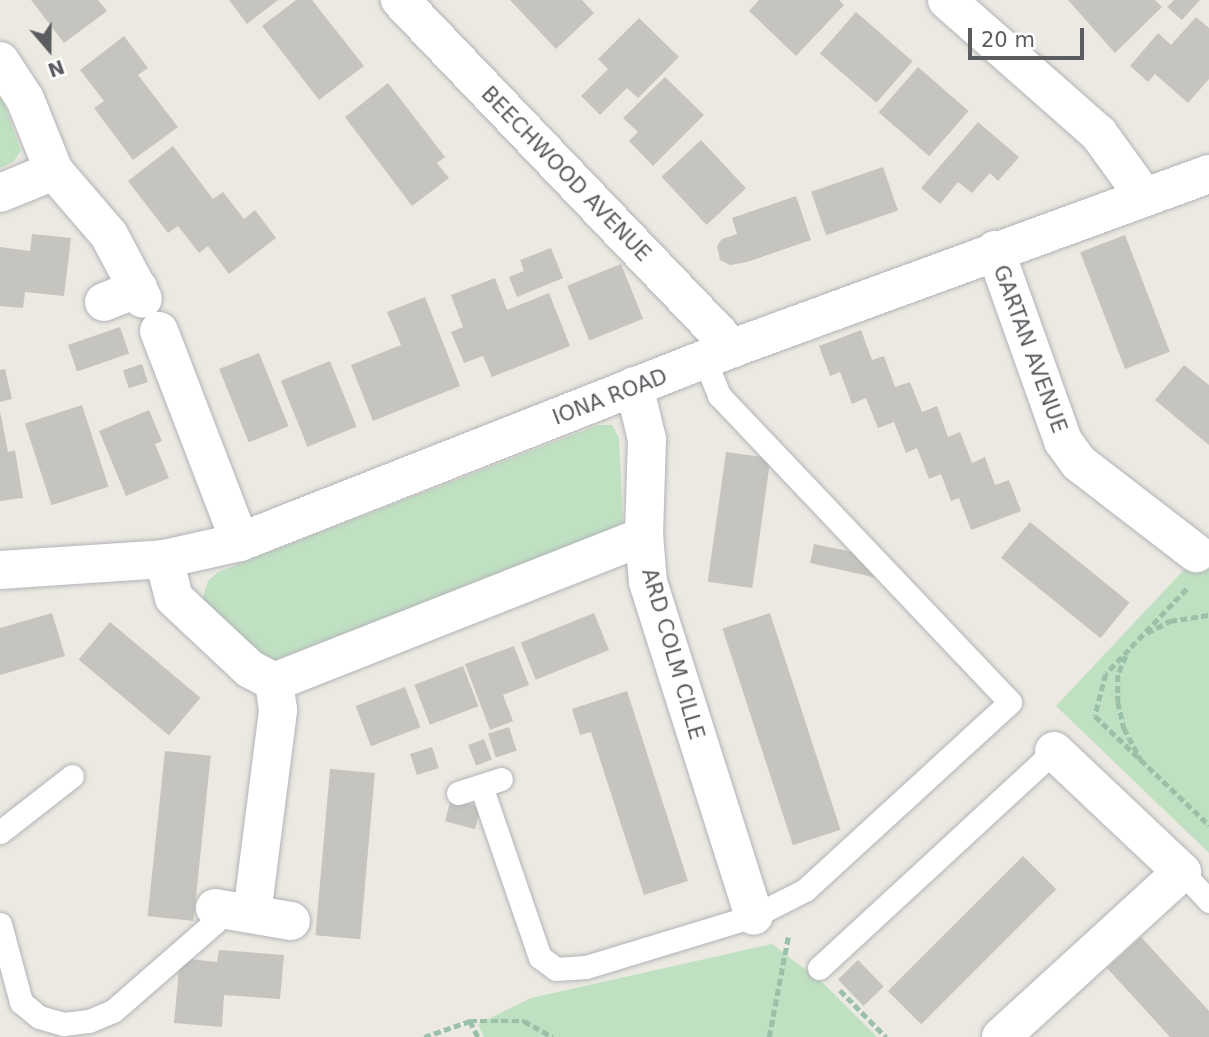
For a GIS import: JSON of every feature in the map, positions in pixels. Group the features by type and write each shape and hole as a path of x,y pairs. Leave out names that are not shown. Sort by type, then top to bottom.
{"street":[{"name":"BEECHWOOD AVENUE","path":"400,0 719,354"},
{"path":"947,0 1099,134 1143,195"},
{"path":"0,61 25,99 54,171 109,235 136,305 240,542"},
{"path":"0,193 54,171"},
{"name":"IONA ROAD","path":"0,570 164,559 240,542 634,386 1143,195 1209,174"},
{"name":"GARTAN AVENUE","path":"995,250 1063,441 1079,463 1193,569"},
{"name":"ARD COLM CILLE","path":"634,386 648,439 644,536 648,582 754,916"},
{"path":"274,682 644,536"},
{"path":"164,559 174,598 250,668 274,682"},
{"path":"252,914 278,710 274,682"},
{"path":"1021,1031 1182,873 1054,751"},
{"path":"215,908 291,921"}],"lane":[{"path":"458,793 491,782 540,957 556,969 586,967 754,916 805,890 841,860 1010,702 991,676 719,395 719,354"},
{"path":"819,968 1054,751"},
{"path":"0,832 72,776"},
{"path":"1182,873 1209,901"},
{"path":"0,924 21,1002 38,1017 64,1024 89,1021 113,1011 215,922 215,908"}],"path":[{"path":"1193,569 1143,635 1106,674 1095,716 1144,766 1209,825"},
{"path":"1143,635 1170,621 1209,615"},
{"path":"1128,652 1118,675 1118,702 1124,728 1144,766"},
{"path":"769,1037 788,936"},
{"path":"470,1021 478,1037"},
{"path":"424,1037 470,1021 524,1021 553,1037"}],"green space":[{"path":"0,92 21,151 13,162 0,168"},
{"path":"598,425 612,425 619,438 623,525 272,661 259,659 211,618 203,597 208,581 218,572"},
{"path":"1209,543 1209,853 1056,706"},
{"path":"772,944 823,983 877,1037 484,1037 478,1024 531,998"}],"building":[{"path":"31,0 98,0 107,11 64,43"},
{"path":"229,0 278,0 247,24"},
{"path":"296,0 312,0 364,66 319,100 262,26"},
{"path":"510,0 582,0 594,13 556,49"},
{"path":"759,0 839,0 844,5 796,56 749,11"},
{"path":"1068,0 1155,0 1162,7 1115,53"},
{"path":"1174,0 1200,0 1182,20 1167,7"},
{"path":"856,12 913,61 877,103 820,54"},
{"path":"1196,17 1209,28 1209,79 1188,103 1155,74 1148,82 1130,66 1158,33 1171,45"},
{"path":"639,18 679,57 638,98 627,88 600,115 581,96 608,69 598,59"},
{"path":"124,36 148,68 138,75 178,127 133,160 94,108 104,101 80,70"},
{"path":"918,67 969,111 929,156 879,112"},
{"path":"665,77 704,115 653,166 629,141 638,132 623,118"},
{"path":"388,83 445,157 437,163 449,178 412,206 345,117"},
{"path":"978,122 1019,157 998,181 990,173 972,193 958,182 940,204 921,188"},
{"path":"701,140 746,188 707,225 662,177"},
{"path":"173,146 213,199 223,192 244,219 255,210 276,238 229,274 208,246 199,253 178,226 168,233 128,181"},
{"path":"883,167 898,210 826,235 811,192"},
{"path":"796,196 811,240 747,262 730,265 720,260 717,246 722,239 737,234 732,218"},
{"path":"32,234 71,238 64,296 25,292 23,308 0,306 0,247 30,251"},
{"path":"1125,235 1170,352 1125,369 1080,252"},
{"path":"551,248 563,278 517,297 509,277 524,271 520,260"},
{"path":"621,264 643,319 589,340 567,286"},
{"path":"495,278 507,310 549,293 570,346 492,377 483,356 464,363 451,332 463,327 451,295"},
{"path":"425,297 460,386 373,421 351,365 401,345 387,312"},
{"path":"120,327 129,353 77,371 68,345"},
{"path":"861,330 872,360 884,356 895,387 910,382 922,412 937,406 948,437 960,432 972,463 985,457 995,485 1009,480 1021,511 971,530 959,498 951,501 941,474 929,479 917,448 906,453 894,422 878,428 866,398 852,404 840,372 830,376 819,346"},
{"path":"259,353 289,426 249,442 219,369"},
{"path":"330,361 357,427 307,447 281,381"},
{"path":"142,364 148,382 129,388 123,370"},
{"path":"1184,365 1209,385 1209,445 1155,400"},
{"path":"5,369 12,399 0,402 0,370"},
{"path":"82,405 109,487 52,505 25,424"},
{"path":"149,410 162,441 155,444 169,478 126,496 99,431"},
{"path":"0,411 8,452 15,450 23,498 0,501"},
{"path":"726,452 771,458 752,588 708,582"},
{"path":"1030,522 1129,603 1101,638 1001,558"},
{"path":"814,544 862,554 882,579 810,563"},
{"path":"52,613 65,656 0,675 0,628"},
{"path":"594,613 609,650 536,680 521,643"},
{"path":"770,613 840,830 793,845 722,628"},
{"path":"110,622 200,698 169,735 79,660"},
{"path":"514,646 529,685 503,695 513,721 490,730 465,664"},
{"path":"463,666 478,706 430,725 414,685"},
{"path":"405,687 420,727 371,746 356,706"},
{"path":"627,691 688,881 644,895 591,732 580,735 572,709"},
{"path":"509,727 517,751 496,758 488,734"},
{"path":"484,739 492,760 476,766 468,745"},
{"path":"432,747 439,768 417,775 410,754"},
{"path":"165,751 211,756 193,921 148,916"},
{"path":"330,769 375,773 360,939 315,935"},
{"path":"451,799 481,807 475,829 445,821"},
{"path":"1023,856 1056,889 921,1024 888,991"},
{"path":"1141,937 1209,1011 1209,1037 1170,1037 1107,968"},
{"path":"219,950 284,955 280,999 224,995 222,1027 174,1023 180,958 217,962"},
{"path":"858,960 884,987 864,1006 838,979"}]}
